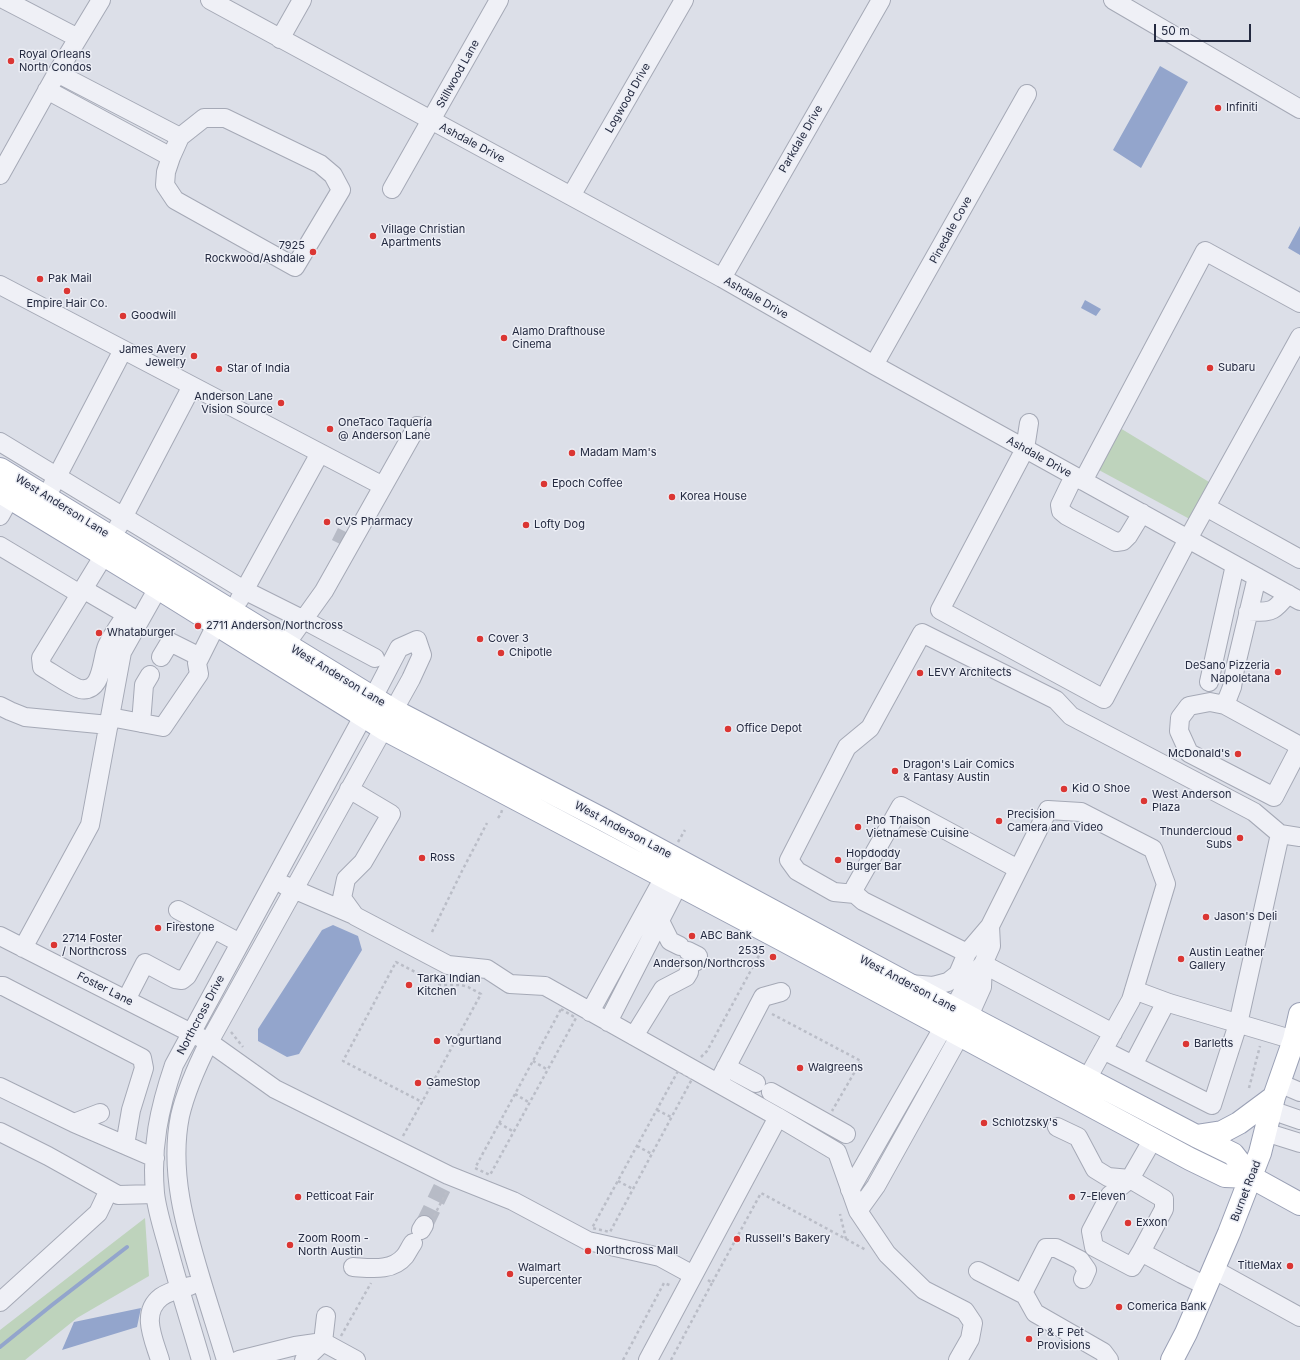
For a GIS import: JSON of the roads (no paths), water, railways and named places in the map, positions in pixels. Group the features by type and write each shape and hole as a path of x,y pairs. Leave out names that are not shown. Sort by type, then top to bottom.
{"main road":[{"name":"West Anderson Lane","path":"0,468 46,497 158,588 286,644 393,710 604,820 673,876 908,983 957,1021 1153,1139 1225,1176 1251,1177"},
{"name":"West Anderson Lane","path":"3,502 108,546 224,618 363,716 384,729 957,1021 1087,1079 1233,1154 1251,1177 1300,1204"},
{"path":"505,792 529,795 587,826 604,820"},
{"name":"Burnet Road","path":"1172,1360 1210,1278 1251,1177 1260,1153 1275,1097 1293,1065 1294,1040 1300,1014"},
{"path":"1196,1136 1222,1132 1239,1123 1275,1097"}],"street":[{"path":"5,0 78,38"},
{"path":"0,175 47,90 101,0"},
{"name":"Ashdale Drive","path":"210,0 722,278 874,365 1294,598"},
{"path":"280,39 302,0"},
{"name":"Stillwood Lane","path":"392,189 499,0"},
{"name":"Logwood Drive","path":"572,196 684,0"},
{"name":"Parkdale Drive","path":"722,278 881,0"},
{"path":"1113,0 1300,109"},
{"path":"57,73 180,137"},
{"path":"47,90 171,157"},
{"name":"Pinedale Cove","path":"874,365 1027,94"},
{"path":"204,118 225,118 320,164 333,175 341,190 295,267 175,200 165,185 166,172 180,137 204,118"},
{"path":"1142,513 1128,536 1123,541 1116,542 1067,516 1061,511 1060,505 1078,478 1204,251 1300,303"},
{"path":"0,286 384,486"},
{"path":"1029,423 1026,449 940,610 1104,699 1188,539 1300,337"},
{"path":"46,497 122,350"},
{"path":"158,588 106,647 98,679 94,685 86,689 79,689 42,667 41,658 82,592 108,546 192,386"},
{"path":"327,587 327,571 349,535 384,486 417,426"},
{"path":"0,442 244,590 375,658"},
{"path":"0,706 25,717 141,723 163,727 199,674 197,663 200,657 224,618 244,590 320,453"},
{"path":"1206,507 1300,559"},
{"path":"286,644 327,587 349,535"},
{"path":"0,546 82,592 133,618"},
{"path":"1209,682 1235,565"},
{"path":"1225,705 1232,687 1257,577"},
{"path":"1248,612 1272,611 1294,598"},
{"path":"23,948 90,825 122,652 133,618"},
{"path":"967,953 863,901 855,894 834,892 797,871 789,860 847,747 870,728 922,633 1056,700 1071,716 1254,812 1280,834 1300,837"},
{"name":"Northcross Drive","path":"201,1360 179,1289 158,1212 154,1158 156,1132 163,1096 174,1065 399,648 417,640 422,655 411,679 209,1042 194,1073 180,1116 176,1150 178,1189 192,1250 226,1360"},
{"path":"161,657 170,642 200,657"},
{"path":"141,723 144,685 150,675"},
{"path":"1210,702 1225,705 1300,746 1274,797 1189,753 1179,731 1180,718 1189,706 1210,702"},
{"path":"349,789 391,814 363,862 346,879 342,898 355,916"},
{"path":"855,894 855,887 900,806 1018,869"},
{"path":"908,983 934,986 948,982 958,974 967,953 990,926 1048,810 1081,812 1153,849 1166,884 1131,1000 1087,1079"},
{"path":"1104,1050 1212,1105 1238,1024 1280,834"},
{"path":"590,1012 658,888 673,876"},
{"path":"608,1022 673,894 673,876"},
{"path":"274,881 355,916 448,965 487,969 510,984 544,986 778,1117 837,1152 858,1211 887,1254 924,1290 965,1311 973,1323 970,1339 958,1360"},
{"path":"178,910 240,943"},
{"path":"634,1036 663,989 686,977 688,958 670,941 660,921"},
{"path":"850,1190 957,1021 982,987 983,964 991,946 990,926"},
{"path":"126,1000 145,963 175,979 182,980 186,976 213,929"},
{"name":"Foster Lane","path":"0,936 209,1042 275,1089 445,1181 514,1201 588,1241 660,1257 698,1276"},
{"path":"983,964 1113,1033"},
{"path":"0,986 3,986 142,1058 144,1068 131,1110 125,1145"},
{"path":"1134,990 1166,1002 1294,1040"},
{"path":"718,1084 763,997 781,992"},
{"path":"1133,1065 1166,1002"},
{"path":"858,1211 876,1186 957,1021"},
{"path":"726,1067 846,1134"},
{"path":"0,1087 74,1123 154,1158"},
{"path":"1275,1097 1300,1092"},
{"path":"1275,1097 1300,1120"},
{"path":"74,1123 106,1112 131,1110"},
{"path":"648,1360 698,1276 778,1117"},
{"path":"1057,1127 1078,1137 1094,1169 1108,1177 1130,1179 1164,1199 1164,1209 1132,1267 1094,1246 1091,1231 1110,1195 1130,1179 1153,1139"},
{"path":"0,1132 48,1156 118,1195 156,1194"},
{"path":"1265,1132 1300,1143"},
{"path":"0,1302 98,1213 109,1190"},
{"path":"353,1267 385,1268 398,1262 404,1257 420,1233"},
{"path":"1023,1293 1046,1248 1056,1248 1080,1260 1087,1270 1083,1279"},
{"path":"1141,1252 1182,1274 1210,1278 1300,1317"},
{"path":"978,1271 1026,1295 1035,1313 1104,1352 1108,1360"},
{"path":"160,1360 150,1329 150,1312 155,1303 161,1297 179,1289 202,1282"},
{"path":"304,1360 323,1342 326,1316"},
{"path":"239,1360 295,1346 323,1342 356,1360"}],"water":[{"path":"1160,66 1188,82 1141,168 1113,150"},
{"path":"1300,226 1300,255 1288,248"},
{"path":"1085,300 1101,309 1096,316 1081,308"},
{"path":"333,925 358,936 362,950 299,1054 287,1057 258,1041 258,1029 322,930"},
{"path":"141,1308 137,1327 62,1350 74,1322"}],"waterway":[{"path":"0,1347 127,1247"}],"tunnel":[{"path":"340,544 346,532"},
{"path":"424,1225 442,1188"}],"place":[{"name":"Royal Orleans North Condos","path":"11,61"},
{"name":"Infiniti","path":"1218,108"},
{"name":"Village Christian Apartments","path":"373,236"},
{"name":"7925 Rockwood/Ashdale","path":"313,252"},
{"name":"Pak Mail","path":"40,279"},
{"name":"Empire Hair Co.","path":"67,291"},
{"name":"Goodwill","path":"123,316"},
{"name":"Alamo Drafthouse Cinema","path":"504,338"},
{"name":"James Avery Jewelry","path":"194,356"},
{"name":"Subaru","path":"1210,368"},
{"name":"Star of India","path":"219,369"},
{"name":"Anderson Lane Vision Source","path":"281,403"},
{"name":"OneTaco Taquería @ Anderson Lane","path":"330,429"},
{"name":"Madam Mam's","path":"572,453"},
{"name":"Epoch Coffee","path":"544,484"},
{"name":"Korea House","path":"672,497"},
{"name":"CVS Pharmacy","path":"327,522"},
{"name":"Lofty Dog","path":"526,525"},
{"name":"2711 Anderson/Northcross","path":"198,626"},
{"name":"Whataburger","path":"99,633"},
{"name":"Cover 3","path":"480,639"},
{"name":"Chipotle","path":"501,653"},
{"name":"DeSano Pizzeria Napoletana","path":"1278,672"},
{"name":"LEVY Architects","path":"920,673"},
{"name":"Office Depot","path":"728,729"},
{"name":"McDonald's","path":"1238,754"},
{"name":"Dragon's Lair Comics & Fantasy Austin","path":"895,771"},
{"name":"Kid O Shoe","path":"1064,789"},
{"name":"West Anderson Plaza","path":"1144,801"},
{"name":"Precision Camera and Video","path":"999,821"},
{"name":"Pho Thaison Vietnamese Cuisine","path":"858,827"},
{"name":"Thundercloud Subs","path":"1240,838"},
{"name":"Ross","path":"422,858"},
{"name":"Hopdoddy Burger Bar","path":"838,860"},
{"name":"Jason's Deli","path":"1206,917"},
{"name":"Firestone","path":"158,928"},
{"name":"ABC Bank","path":"692,936"},
{"name":"2714 Foster / Northcross","path":"54,945"},
{"name":"2535 Anderson/Northcross","path":"773,957"},
{"name":"Austin Leather Gallery","path":"1181,959"},
{"name":"Tarka Indian Kitchen","path":"409,985"},
{"name":"Yogurtland","path":"437,1041"},
{"name":"Barletts","path":"1186,1044"},
{"name":"Walgreens","path":"800,1068"},
{"name":"GameStop","path":"418,1083"},
{"name":"Schlotzsky's","path":"984,1123"},
{"name":"Petticoat Fair","path":"298,1197"},
{"name":"7-Eleven","path":"1072,1197"},
{"name":"Exxon","path":"1128,1223"},
{"name":"Russell's Bakery","path":"737,1239"},
{"name":"Zoom Room - North Austin","path":"290,1245"},
{"name":"Northcross Mall","path":"588,1251"},
{"name":"TitleMax","path":"1290,1266"},
{"name":"Walmart Supercenter","path":"510,1274"},
{"name":"Comerica Bank","path":"1119,1307"},
{"name":"P & F Pet Provisions","path":"1029,1339"}]}
